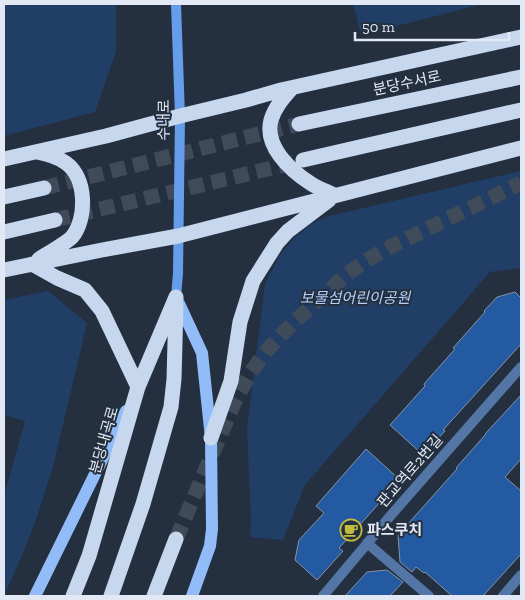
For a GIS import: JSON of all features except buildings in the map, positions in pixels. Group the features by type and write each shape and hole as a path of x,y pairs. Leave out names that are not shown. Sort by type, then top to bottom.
{"highway":[{"path":"4,159 106,136 292,88 521,37"},
{"name":"분당수서로","path":"299,124 521,77"},
{"path":"292,88 279,103 270,123 270,137 273,146 296,173 311,184 334,196"},
{"path":"303,160 521,110"},
{"path":"4,270 178,236 521,148"},
{"path":"32,264 71,238 80,221 83,204 81,188 75,172 67,164 54,156 36,151"},
{"path":"4,197 44,188"},
{"path":"211,438 231,381 240,322 253,281 277,243 288,231 334,196"},
{"path":"4,232 55,220"},
{"path":"32,264 57,278 85,290 102,311 138,387"},
{"name":"분당내곡로","path":"73,596 89,556 138,387 176,297"},
{"name":"분당내곡로","path":"111,596 144,504 171,407 174,379 176,297"},
{"path":"154,596 176,539"}],"main road":[{"name":"수내로","path":"176,4 180,116 178,236"},
{"name":"분당내곡로","path":"176,297 178,236"},
{"path":"176,297 202,354 211,438 212,529 210,546 192,596"},
{"path":"35,596 138,387"}],"street":[{"name":"판교역로2번길","path":"323,596 521,367"},
{"path":"367,544 429,596"},
{"path":"503,596 521,575"}],"green space":[{"path":"4,4 116,4 116,52 95,112 4,136"},
{"path":"353,4 483,4 361,35"},
{"name":"보물섬어린이공원","path":"521,171 521,268 490,272 305,485 283,540 250,537 247,428 265,284 280,255 293,239 310,225 325,217"},
{"path":"48,291 87,323 53,467 37,517 4,596 4,496 25,421 4,415 4,300"}],"tunnel":[{"path":"44,188 299,124"},
{"path":"55,220 297,162"},
{"path":"176,539 235,401 251,372 268,349 292,324 347,274 367,260 521,183"}],"place":[{"name":"파스쿠치","path":"351,530"}]}
